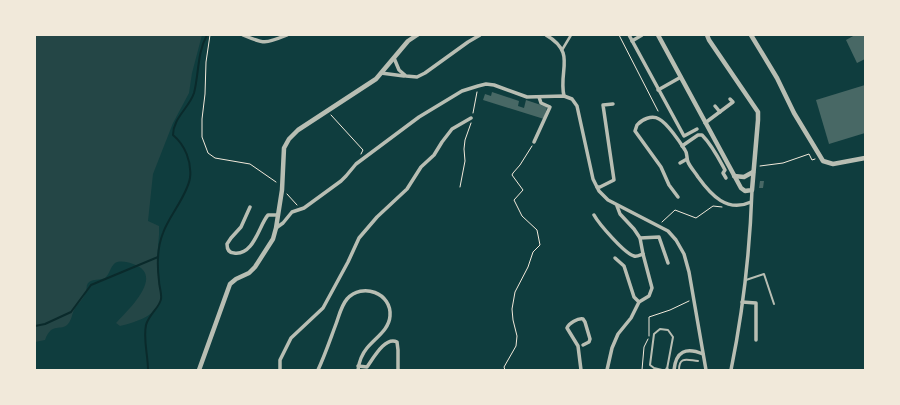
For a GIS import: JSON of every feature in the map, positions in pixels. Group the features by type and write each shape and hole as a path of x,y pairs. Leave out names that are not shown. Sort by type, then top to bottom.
{"street":[{"path":"243,35 265,43 287,35"},
{"path":"199,370 230,284 236,279 249,273 273,239 282,188 284,148 286,144 292,135 298,130 370,84 382,73 408,41 417,35"},
{"path":"382,73 417,77 480,35"},
{"path":"546,35 562,50 565,62 562,86 564,96"},
{"path":"562,50 571,35"},
{"path":"629,35 684,136 697,129"},
{"path":"632,41 642,35"},
{"path":"658,35 734,176 742,189 745,191 752,190"},
{"path":"707,35 758,112 745,280 731,370"},
{"path":"751,35 777,78 794,114 823,161 833,164 865,158"},
{"path":"394,58 399,70 406,76"},
{"path":"658,90 681,77"},
{"path":"276,228 283,223 292,212 301,210 312,203 346,176 359,162 419,117 462,91 486,84 494,85 527,97 564,96 572,99 577,106 593,178 597,187 608,200 617,206 658,224 668,231 676,240 684,254 689,272 706,370"},
{"path":"534,142 550,107 549,105 541,103 539,97"},
{"path":"705,123 733,102 730,99"},
{"path":"597,187 614,180 603,105 613,104"},
{"path":"715,106 720,112"},
{"path":"280,370 280,360 291,338 323,308 359,238 377,217 408,189 421,167 434,155 447,134 452,129 471,118"},
{"path":"678,196 669,184 661,167 635,132 636,126 644,119 659,118 682,146 687,154 687,159 706,188 719,200 732,205 742,205 751,202"},
{"path":"682,146 698,135 702,135 714,150 725,170 723,173 726,178"},
{"path":"680,163 687,159"},
{"path":"734,176 744,177 753,170"},
{"path":"607,370 615,339 639,302 649,296 652,288 640,238 620,214 617,206"},
{"path":"250,207 242,227 227,244 230,252 239,253 247,248 257,237 266,217 270,214 278,215"},
{"path":"594,216 609,235 630,254 637,256 643,254"},
{"path":"640,238 659,237 668,264"},
{"path":"615,258 624,266 634,297 639,302"},
{"path":"318,370 346,300 353,295 364,291 374,292 386,300 390,309 389,323 367,348 358,368 366,367 372,357 381,348 390,341 394,341 397,342 398,347 398,370"},
{"path":"742,302 756,303 756,340"},
{"path":"581,370 578,346 567,328 569,325 580,319 585,322 590,339 589,342 583,346"},
{"path":"674,370 675,361 678,355 682,352 689,350 703,354"}],"lane":[{"path":"745,280 764,274 774,304"},
{"path":"662,370 654,368 650,365 654,334 660,329 668,330 673,337 667,370"},
{"path":"679,370 679,363 683,360 698,361"}],"path":[{"path":"210,35 206,62 205,94 202,119 202,137 208,153 215,158 250,164 282,188 301,210"},
{"path":"619,35 658,111"},
{"path":"460,187 465,161 465,140 471,125 471,118 476,97"},
{"path":"328,111 363,150 359,162"},
{"path":"505,370 504,367 516,346 517,336 512,309 515,292 528,267 533,252 540,245 537,230 522,216 514,200 523,190 512,175 534,142"},
{"path":"753,170 783,163 809,154 812,160 820,157"},
{"path":"658,224 675,210 696,218 713,206 728,208"}],"shaded area":[{"path":"35,35 202,35 192,73 189,93 173,123 153,174 148,221 159,226 157,259 161,297 159,304 151,313 139,320 120,326 116,323 141,293 145,284 146,276 142,269 133,264 117,262 113,265 105,278 88,283 85,295 74,310 68,324 51,331 45,340 35,342"}],"building":[{"path":"855,35 865,35 865,59 857,63 846,40"},
{"path":"865,85 865,133 829,144 816,100"},
{"path":"492,92 519,101 518,106 524,108 526,100 547,107 544,119 483,100 485,94 491,96"},
{"path":"760,181 764,181 763,188 759,188"}],"waterway":[{"path":"148,370 145,336 146,325 149,317 159,305 161,299 158,269 161,239 166,226 185,192 190,178 189,160 181,144 173,135 174,129 178,118 189,104 194,93 201,49 207,35"},
{"path":"35,326 45,324 71,312 91,285 158,257"}]}
